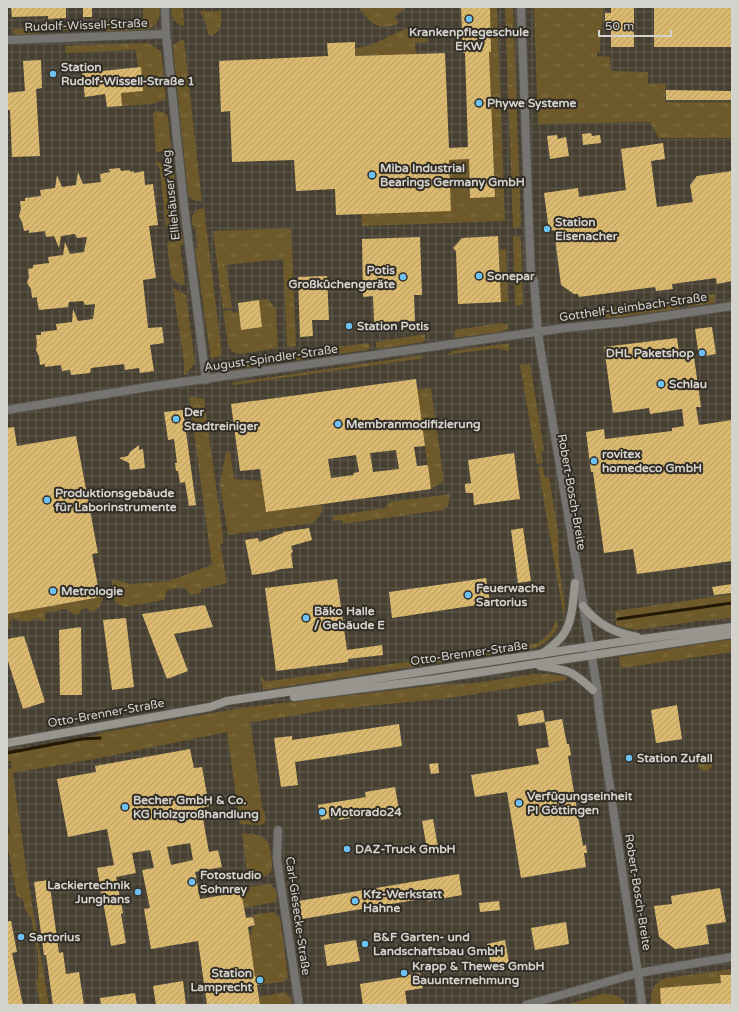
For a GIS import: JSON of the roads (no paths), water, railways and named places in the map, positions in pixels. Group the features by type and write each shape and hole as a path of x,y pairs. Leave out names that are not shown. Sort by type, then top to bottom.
{"main road":[{"path":"541,655 555,644 565,633 571,614 575,583"},
{"path":"583,606 595,619 608,628 622,634 644,639"},
{"name":"Otto-Brenner-Straße","path":"7,743 210,706 228,701 732,627"},
{"name":"Otto-Brenner-Straße","path":"210,706 228,706 436,679 732,634"},
{"path":"529,665 569,671 576,674 593,690"}],"street":[{"name":"Elliehäuser Weg","path":"165,7 166,34 186,221 206,380"},
{"name":"Robert-Bosch-Breite","path":"521,7 537,361 575,583 597,688 599,711 642,1005"},
{"name":"Rudolf-Wissell-Straße","path":"7,40 166,34"},
{"name":"Gotthelf-Leimbach-Straße","path":"536,332 624,322 732,306"},
{"name":"Robert-Bosch-Breite","path":"536,332 583,606 588,647"},
{"name":"August-Spindler-Straße","path":"7,410 536,332"},
{"name":"Robert-Bosch-Breite","path":"590,656 593,690 599,711"},
{"name":"Carl-Giesecke-Straße","path":"278,830 277,859 299,1005"},
{"path":"526,1005 638,973 732,957"}],"waterway":[{"path":"618,619 732,603"},
{"path":"7,753 82,739 100,738"}],"place":[{"name":"Krankenpflegeschule EKW","path":"469,19"},
{"name":"Station Rudolf-Wissell-Straße 1","path":"53,74"},
{"name":"Phywe Systeme","path":"479,103"},
{"name":"Miba Industrial Bearings Germany GmbH","path":"372,175"},
{"name":"Station Eisenacher","path":"547,229"},
{"name":"Sonepar","path":"479,276"},
{"name":"Potis Großküchengeräte","path":"403,277"},
{"name":"Station Potis","path":"349,326"},
{"name":"DHL Paketshop","path":"702,353"},
{"name":"Schlau","path":"661,384"},
{"name":"Der Stadtreiniger","path":"176,419"},
{"name":"Membranmodifizierung","path":"338,424"},
{"name":"rovitex homedeco GmbH","path":"594,461"},
{"name":"Produktionsgebäude für Laborinstrumente","path":"47,500"},
{"name":"Metrologie","path":"53,591"},
{"name":"Feuerwache Sartorius","path":"468,595"},
{"name":"Bäko Halle / Gebäude E","path":"306,618"},
{"name":"Station Zufall","path":"629,758"},
{"name":"Verfügungseinheit PI Göttingen","path":"519,803"},
{"name":"Becher GmbH & Co. KG Holzgroßhandlung","path":"125,807"},
{"name":"Motorado24","path":"322,812"},
{"name":"DAZ-Truck GmbH","path":"347,849"},
{"name":"Fotostudio Sohnrey","path":"192,882"},
{"name":"Lackiertechnik Junghans","path":"138,892"},
{"name":"Kfz-Werkstatt Hahne","path":"355,901"},
{"name":"Sartorius","path":"21,937"},
{"name":"B&F Garten- und Landschaftsbau GmbH","path":"365,944"},
{"name":"Krapp & Thewes GmbH Bauunternehmung","path":"404,973"},
{"name":"Station Lamprecht","path":"260,980"}]}
